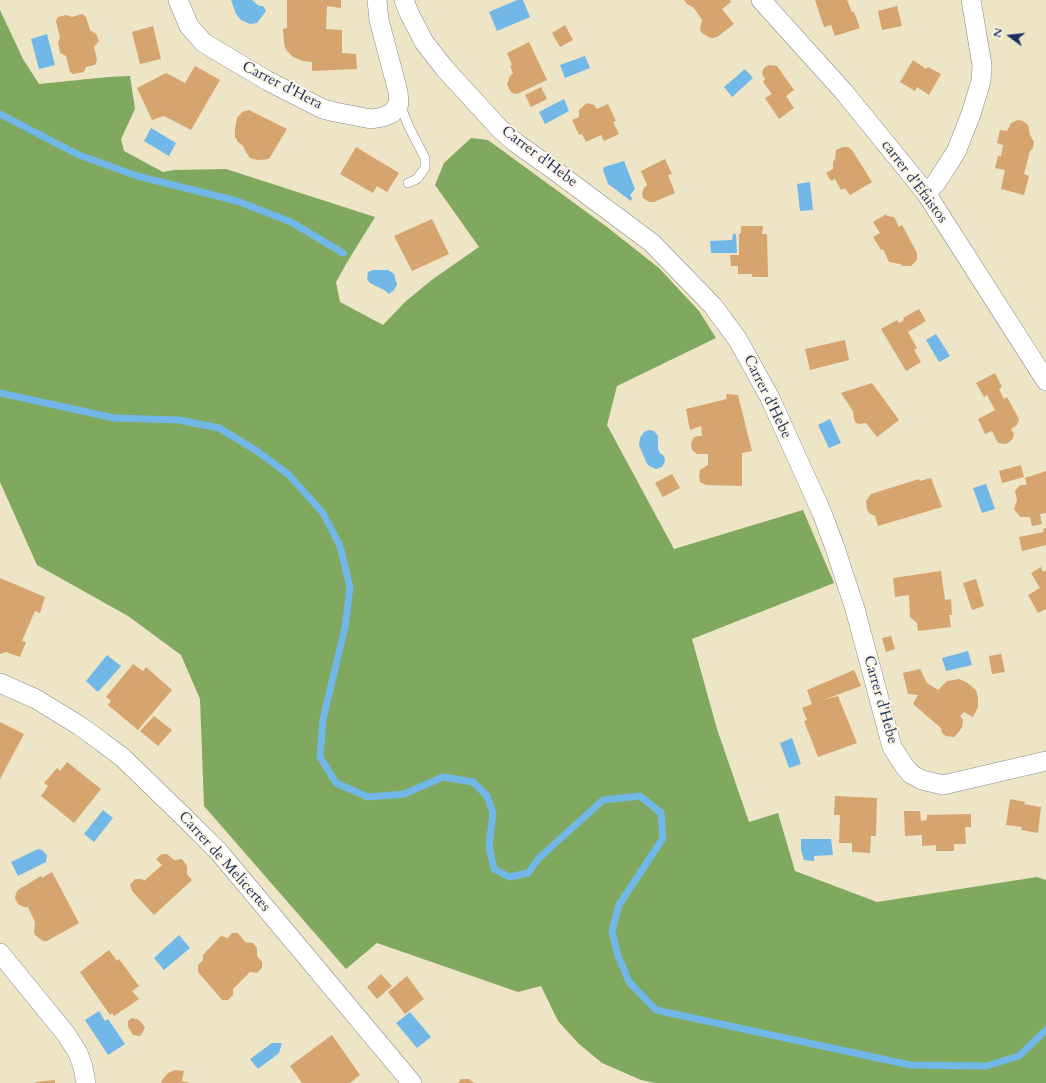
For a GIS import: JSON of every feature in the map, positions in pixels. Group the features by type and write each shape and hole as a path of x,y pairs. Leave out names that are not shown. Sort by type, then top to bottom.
{"street":[{"name":"Carrer d'Hera","path":"178,0 189,26 204,43 290,93 335,112 371,119 383,117 392,113 399,104"},
{"path":"377,0 379,20 398,92 399,104"},
{"name":"Carrer d'Hebe","path":"404,0 424,42 445,69 500,129 516,143 652,243 713,306 738,340 770,398 822,513 855,609 892,747 905,767 911,774 922,780 943,785 1046,761"},
{"name":"carrer d'Efaistos","path":"761,0 844,92 926,193 1046,381"},
{"path":"926,193 948,167 956,152 971,114 981,81 982,65 971,0"},
{"name":"Carrer de Melicertes","path":"0,683 36,699 80,726 102,742 123,758 187,820 218,852 411,1083"},
{"path":"0,953 66,1034 78,1053 83,1067 86,1083"}],"lane":[{"path":"399,104 425,158 425,168 417,179 408,183"}],"green space":[{"path":"0,10 23,59 39,84 130,76 135,109 121,139 124,151 163,172 174,170 226,169 375,217 336,282 340,302 383,325 406,301 433,279 479,247 435,185 444,163 471,138 488,140 607,227 659,268 699,311 716,338 617,386 607,425 674,549 803,510 834,583 692,639 717,729 749,822 778,813 795,871 877,902 1037,877 1046,880 1046,1083 655,1083 641,1080 602,1063 579,1044 558,1021 541,986 518,992 377,943 346,969 204,806 200,699 181,655 128,616 37,565 0,482"}],"water":[{"path":"231,0 252,0 259,6 263,6 266,11 257,23 250,24 241,20 236,14"},
{"path":"517,0 523,0 530,17 497,31 489,12"},
{"path":"47,34 55,65 39,69 31,39"},
{"path":"585,56 590,68 565,78 560,65"},
{"path":"745,69 753,78 732,97 724,87"},
{"path":"564,99 569,111 545,124 539,112"},
{"path":"151,128 176,143 169,156 144,141"},
{"path":"624,161 635,189 630,195 632,198 631,201 608,184 603,170 604,167"},
{"path":"810,182 813,210 800,211 797,184"},
{"path":"733,234 736,234 737,253 711,253 710,241 732,240"},
{"path":"373,270 388,270 394,274 397,285 394,290 389,294 370,283 367,279 368,272"},
{"path":"936,334 950,356 939,362 926,340"},
{"path":"830,419 841,443 829,448 818,425"},
{"path":"649,430 654,431 658,436 658,449 664,456 665,461 662,467 656,469 649,466 646,462 639,445 640,438 644,432"},
{"path":"986,484 995,509 982,513 973,488"},
{"path":"968,651 972,665 946,671 942,658"},
{"path":"107,655 121,666 98,692 86,681"},
{"path":"792,738 801,764 789,768 780,743"},
{"path":"103,810 113,818 94,842 84,834"},
{"path":"801,839 831,839 833,855 814,856 814,861 804,860 801,850"},
{"path":"38,849 42,850 47,855 46,862 18,876 11,862"},
{"path":"179,935 190,948 164,970 154,958"},
{"path":"99,1011 105,1021 108,1019 125,1044 108,1055 85,1020"},
{"path":"410,1012 431,1037 417,1048 396,1023"},
{"path":"272,1043 282,1043 279,1053 258,1069 250,1059"}],"building":[{"path":"287,0 341,0 341,8 327,6 326,29 342,30 342,53 356,54 357,69 312,71 312,62 303,61 293,57 286,50 284,43 283,29 287,28"},
{"path":"684,0 730,0 731,2 722,9 734,24 717,37 708,37 701,32 700,29 702,20 694,8 687,4"},
{"path":"815,0 847,0 852,12 854,12 860,28 835,36 831,25 824,27"},
{"path":"897,6 902,26 882,30 878,11"},
{"path":"82,14 86,17 90,30 96,34 99,41 94,47 97,60 95,65 86,67 84,72 73,74 70,72 66,56 60,53 58,42 60,38 56,21 58,17 66,15 72,17"},
{"path":"565,25 573,40 560,47 552,33"},
{"path":"153,26 161,59 140,64 132,32"},
{"path":"529,42 547,80 517,94 512,93 507,84 513,73 510,66 512,65 507,53"},
{"path":"913,60 926,69 928,67 941,74 929,95 917,87 915,91 900,82"},
{"path":"769,65 777,66 794,90 786,96 794,108 779,119 765,98 772,94 763,82 765,79 762,74 765,67"},
{"path":"195,66 220,80 191,130 164,116 152,120 137,88 166,73 185,83"},
{"path":"541,87 547,99 531,107 525,95"},
{"path":"587,103 594,105 597,109 608,104 616,121 613,122 619,134 604,141 601,135 586,142 582,134 579,135 572,120 579,117 579,110"},
{"path":"249,110 287,129 269,159 258,160 250,158 243,146 235,137 237,118 242,112"},
{"path":"1018,120 1023,121 1028,125 1030,135 1034,142 1024,174 1029,176 1024,195 1001,189 1005,170 995,168 998,156 1001,156 1003,145 997,143 1000,130 1007,131 1011,123"},
{"path":"356,147 399,173 387,192 377,186 373,193 340,174"},
{"path":"843,147 848,147 852,150 872,182 850,195 845,188 841,190 835,179 831,181 826,173 833,169 836,150"},
{"path":"665,159 672,174 668,175 675,193 654,202 649,202 643,198 642,194 647,185 641,171"},
{"path":"886,214 887,216 894,217 899,227 902,225 917,253 917,260 911,266 903,266 889,262 883,249 881,250 873,237 880,233 873,222"},
{"path":"432,219 449,254 412,271 394,236"},
{"path":"741,226 763,226 762,234 767,234 768,277 752,277 752,274 738,274 738,266 731,266 730,255 739,255 739,234 741,233"},
{"path":"919,309 926,321 908,332 917,348 914,350 921,362 906,371 881,329 897,320 899,323 904,320 903,318"},
{"path":"845,340 849,360 810,370 805,349"},
{"path":"995,373 1002,387 999,389 1004,399 1007,397 1019,419 1017,425 1011,429 1014,434 1012,440 1006,444 998,443 992,431 985,434 978,419 995,410 987,395 984,397 976,383"},
{"path":"872,383 899,420 877,437 866,423 856,423 853,411 841,393"},
{"path":"726,394 738,395 752,451 742,453 742,486 706,485 700,482 700,470 708,465 708,454 697,454 692,450 691,445 693,438 702,436 701,426 690,430 686,409 727,399"},
{"path":"1021,465 1024,477 1002,483 999,471"},
{"path":"1046,471 1046,513 1040,514 1042,524 1032,526 1030,517 1020,517 1014,509 1017,500 1015,491 1019,486 1027,485 1025,478"},
{"path":"672,474 680,488 663,497 655,483"},
{"path":"931,478 942,507 878,526 875,516 869,513 867,509 866,501 871,494 919,479 920,481"},
{"path":"1046,528 1046,545 1022,551 1019,537 1044,532 1043,529"},
{"path":"1041,567 1043,572 1046,570 1046,609 1038,613 1028,595 1040,588 1031,573"},
{"path":"941,571 945,600 951,599 952,615 949,615 951,627 918,631 917,623 910,617 909,595 895,597 893,578"},
{"path":"0,578 45,597 40,613 35,611 22,641 26,642 20,657 6,652 0,654"},
{"path":"976,579 984,606 972,610 963,583"},
{"path":"891,636 895,649 886,652 882,638"},
{"path":"1001,654 1005,672 992,674 989,656"},
{"path":"133,664 143,671 146,667 172,690 138,730 108,705 111,701 106,697"},
{"path":"920,669 927,683 938,690 947,681 959,679 966,682 976,690 978,707 973,717 964,712 960,716 963,720 962,727 954,737 946,736 942,733 941,728 913,704 918,695 908,694 903,673"},
{"path":"854,670 861,686 823,700 838,696 857,743 818,757 804,721 807,720 802,708 812,704 807,690"},
{"path":"154,716 172,730 158,746 140,731"},
{"path":"0,722 24,734 0,779"},
{"path":"67,762 101,789 74,823 41,796 48,786 44,783 57,768 60,771"},
{"path":"835,796 877,798 876,836 871,836 870,853 852,852 852,843 839,843 840,815 834,815"},
{"path":"1010,799 1025,802 1024,804 1041,807 1038,833 1021,830 1022,827 1006,825"},
{"path":"904,811 920,811 921,821 927,820 927,815 971,814 971,827 965,827 966,844 954,844 954,851 936,851 936,845 922,846 922,835 905,836"},
{"path":"162,854 167,854 174,860 182,859 187,866 187,874 192,880 154,915 132,891 130,885 135,879 142,879 144,881 162,865 156,859"},
{"path":"52,872 79,923 47,941 43,941 35,935 35,922 28,907 18,904 15,898 18,890 41,876 42,878"},
{"path":"232,933 238,933 245,942 253,943 257,948 257,956 262,962 262,968 257,973 250,972 233,989 233,995 228,1000 222,1000 198,972 198,965 203,960 203,955 221,936 228,938"},
{"path":"109,950 117,961 119,959 139,986 132,991 139,999 114,1016 112,1013 110,1015 80,972"},
{"path":"381,974 392,986 377,999 367,987"},
{"path":"407,976 424,999 405,1014 388,992"},
{"path":"132,1018 139,1020 145,1027 140,1036 133,1035 128,1027 128,1021"},
{"path":"332,1035 360,1075 350,1083 302,1083 290,1066"},
{"path":"175,1070 184,1071 182,1081 190,1083 161,1083 168,1073"},
{"path":"461,1079 469,1079 474,1083 458,1083"},
{"path":"55,1080 55,1083 35,1083 35,1082"}],"waterway":[{"path":"0,114 79,155 137,176 237,201 291,222 343,253"},
{"path":"0,393 114,418 179,420 219,428 257,451 288,474 323,513 340,546 350,587 345,627 323,719 320,757 336,783 368,797 404,794 443,777 473,782 487,796 493,813 489,846 494,869 509,877 528,873 539,858 603,800 640,796 661,813 663,838 619,905 612,931 617,953 629,982 656,1010 910,1065 986,1066 1019,1056 1046,1030"}]}
